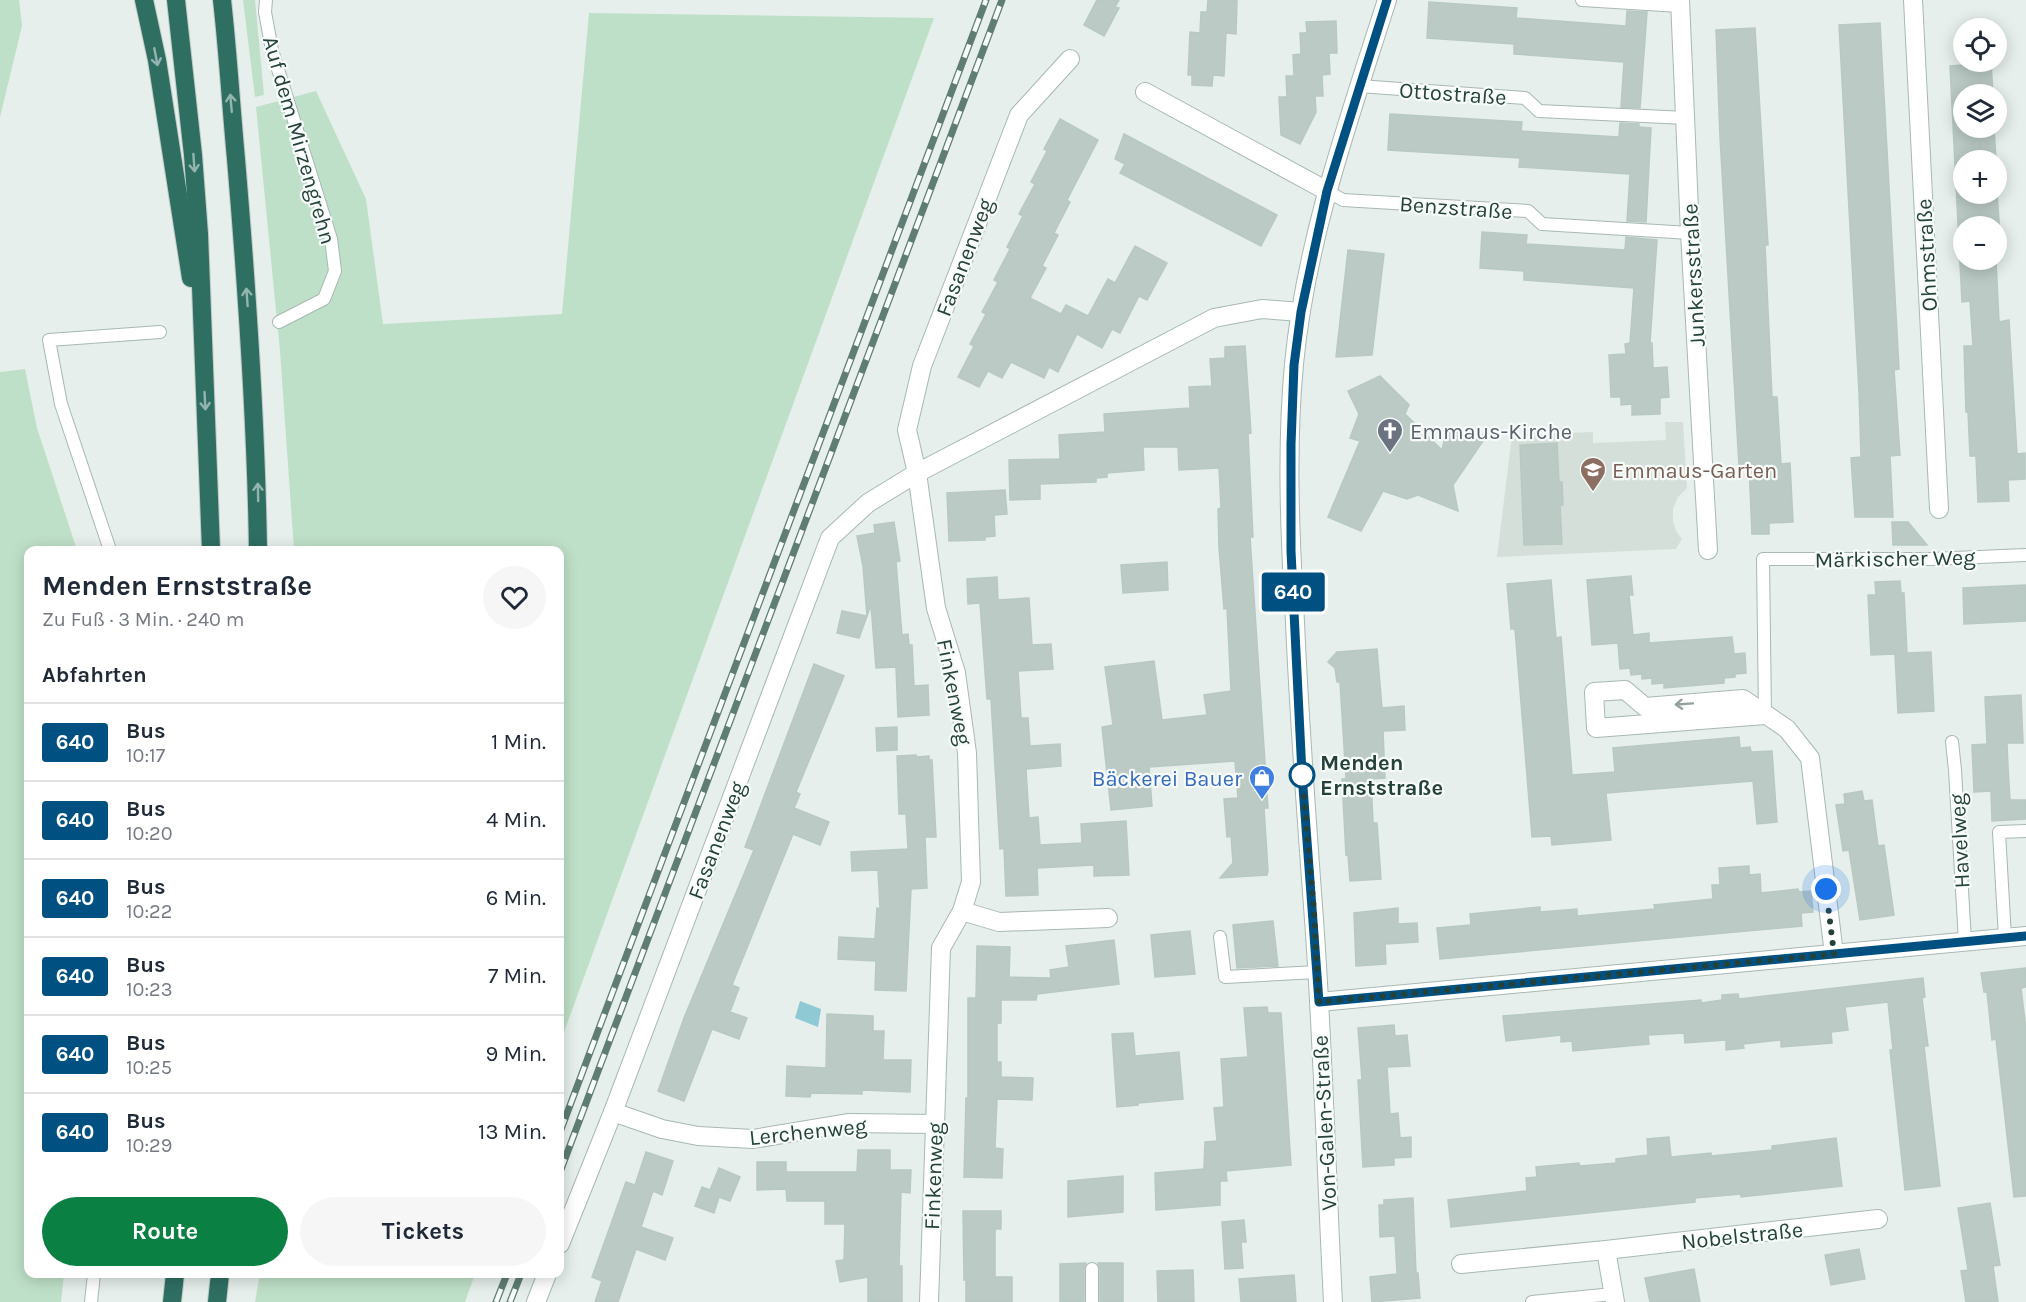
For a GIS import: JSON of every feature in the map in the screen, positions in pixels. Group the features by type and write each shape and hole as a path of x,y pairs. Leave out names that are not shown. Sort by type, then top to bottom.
{"highway":[{"path":"144,0 157,60 201,342"},
{"path":"176,0 193,155 211,546"},
{"path":"222,0 252,368 258,546"},
{"path":"172,1302 175,1278"},
{"path":"217,1302 220,1278"}],"street":[{"name":"Von-Galen-Straße","path":"1333,1302 1319,1002 1302,774 1291,551 1294,365 1301,312 1327,191 1387,0"},
{"name":"Ohmstraße","path":"1913,0 1939,509"},
{"name":"Junkersstraße","path":"1680,3 1708,550"},
{"name":"Fasanenweg","path":"917,473 907,430 922,366 1019,115 1070,59"},
{"path":"1145,92 1327,191"},
{"name":"Fasanenweg","path":"564,1234 613,1112 830,538 868,503 917,473 1214,318 1262,309 1301,312"},
{"name":"Finkenweg","path":"917,473 936,608 956,673 967,753 971,882 962,911 941,948 929,1302"},
{"path":"1765,715 1596,728 1594,692 1625,690 1645,707 1743,699 1787,729 1810,758 1834,954"},
{"path":"962,911 999,922 1108,918"},
{"path":"1319,1002 2026,936"},
{"name":"Lerchenweg","path":"613,1112 662,1129 698,1136 753,1139 848,1123 935,1124"},
{"name":"Nobelstraße","path":"1461,1264 1878,1220"},
{"path":"1606,1250 1614,1298"},
{"path":"536,1302 545,1278"}],"lane":[{"name":"Auf dem Mirzengrehn","path":"266,0 265,12 272,50 331,239 335,271 324,299 279,322"},
{"path":"1582,0 1680,3"},
{"name":"Ottostraße","path":"1359,86 1525,98 1539,111 1686,118"},
{"name":"Benzstraße","path":"1327,191 1343,200 1528,211 1542,224 1690,233"},
{"path":"109,546 61,404 49,340 160,332"},
{"name":"Märkischer Weg","path":"1765,715 1763,559 1931,559 2026,555"},
{"name":"Havelweg","path":"1952,741 1965,941"},
{"path":"2005,938 2000,832 2026,831"},
{"path":"1220,937 1225,977 1317,972"},
{"path":"1092,1269 1092,1302"},
{"path":"90,1302 93,1278"},
{"path":"1532,1302 1614,1298"}],"shaded area":[{"name":"Emmaus-Garten","path":"1665,422 1683,422 1687,488 1678,497 1673,509 1676,531 1682,539 1676,549 1497,557 1512,435 1593,432 1593,443 1666,440"}],"green space":[{"path":"0,0 19,0 22,26 0,117"},
{"path":"243,0 255,0 264,95 255,97"},
{"path":"589,13 934,18 564,1032 564,546 294,546 280,351 256,107 316,91 366,199 383,324 562,314"},
{"path":"25,369 37,428 76,546 24,546 24,1278 64,1278 61,1302 0,1302 0,372"},
{"path":"259,1278 474,1278 465,1302 255,1302"}],"water":[{"path":"800,1001 821,1009 818,1027 795,1018"}],"building":[{"path":"1097,0 1119,0 1115,7 1119,8 1104,36 1084,25"},
{"path":"1208,0 1237,0 1236,34 1226,33 1224,76 1213,75 1212,86 1192,85 1192,75 1188,75 1190,32 1200,33 1201,12 1207,12"},
{"path":"1429,2 1517,8 1516,18 1626,26 1627,11 1647,12 1640,108 1621,107 1624,62 1514,54 1514,44 1427,38"},
{"path":"1336,21 1337,53 1329,53 1330,74 1322,75 1323,96 1315,96 1316,112 1300,144 1281,135 1279,97 1287,97 1286,76 1294,76 1293,55 1301,54 1300,33 1307,33 1306,22"},
{"path":"1880,23 1899,369 1894,370 1900,455 1890,456 1893,517 1855,517 1851,458 1861,457 1859,392 1839,25"},
{"path":"1755,28 1768,245 1765,245 1772,397 1777,397 1781,464 1790,463 1793,522 1769,523 1769,534 1752,534 1749,466 1739,466 1716,30"},
{"path":"1950,66 1953,66 1953,72 1992,72 1992,84 1953,84 1953,125"},
{"path":"1390,114 1522,122 1521,131 1619,137 1620,123 1639,124 1639,127 1651,128 1646,222 1627,221 1630,174 1519,167 1520,158 1388,150"},
{"path":"1060,119 1098,140 1067,200 1070,202 1054,233 1058,235 1042,266 1046,268 1030,298 1061,314 1066,305 1088,316 1108,279 1115,283 1135,246 1167,263 1147,300 1139,296 1120,333 1112,329 1102,348 1077,334 1058,372 1049,367 1044,378 1011,362 1002,378 988,371 979,387 958,377 974,346 970,344 986,314 982,312 998,282 994,280 1023,216 1019,214 1035,184 1031,182 1047,151 1044,149"},
{"path":"1124,134 1277,215 1261,246 1120,173 1125,164 1115,159"},
{"path":"1954,138 1995,138 1995,150 1954,150"},
{"path":"1957,204 1998,204 1999,216 1958,216"},
{"path":"1482,232 1527,235 1526,244 1625,250 1626,237 1657,240 1650,343 1652,343 1653,368 1667,367 1669,397 1660,398 1660,414 1632,415 1632,404 1621,405 1621,397 1611,397 1609,355 1626,354 1625,344 1630,343 1634,288 1524,280 1524,271 1480,268"},
{"path":"1348,250 1384,254 1372,355 1336,357"},
{"path":"1960,270 1996,270 1999,322 2009,320 2017,454 2025,453 2025,479 2008,480 2009,501 1978,502 1976,456 1970,456 1968,412 1966,412 1964,346 1973,346 1970,301 1962,302"},
{"path":"1245,346 1251,433 1248,434 1253,537 1250,537 1268,808 1264,808 1268,871 1267,875 1220,878 1233,863 1231,836 1227,837 1224,799 1238,798 1235,761 1149,767 1152,806 1111,810 1102,727 1113,725 1105,667 1154,661 1162,720 1207,715 1204,695 1231,691 1227,608 1224,609 1219,548 1218,509 1221,508 1219,468 1179,470 1178,447 1143,447 1144,470 1107,473 1107,477 1096,478 1096,482 1040,484 1040,499 1010,500 1009,460 1060,459 1059,435 1105,432 1104,414 1190,408 1189,387 1212,386 1210,359 1225,358 1225,347"},
{"name":"Emmaus-Kirche","path":"1380,376 1409,405 1405,414 1442,450 1447,428 1487,435 1453,485 1458,511 1418,495 1407,499 1383,491 1361,531 1328,517 1360,441 1350,438 1359,414 1348,391"},
{"path":"1557,443 1559,482 1562,482 1563,505 1560,505 1562,544 1524,545 1520,445"},
{"path":"1005,490 1007,514 994,515 995,536 985,537 985,540 949,541 947,493"},
{"path":"894,522 900,561 896,562 902,635 908,634 909,645 912,645 914,686 928,685 929,715 898,717 896,667 876,668 871,605 867,616 863,566 857,536 875,533 874,525"},
{"path":"1892,522 1908,522 1927,545 1893,545"},
{"path":"1167,562 1168,590 1123,593 1121,565"},
{"path":"1631,576 1633,595 1629,595 1633,635 1649,633 1649,643 1732,637 1734,654 1745,653 1746,673 1724,678 1724,683 1664,688 1664,683 1652,684 1652,678 1642,679 1642,674 1631,675 1630,668 1620,669 1618,643 1592,645 1587,580"},
{"path":"997,577 998,600 1029,598 1032,645 1051,644 1053,669 1018,671 1021,718 1028,718 1030,746 1060,744 1061,766 1026,769 1029,818 1038,817 1040,845 1082,843 1081,824 1126,821 1129,875 1094,876 1094,865 1037,868 1038,895 1006,896 1004,848 1000,849 991,699 987,699 980,603 968,604 967,579"},
{"path":"1551,580 1556,638 1561,637 1572,775 1615,772 1613,748 1739,737 1740,748 1750,747 1751,752 1772,751 1777,822 1757,824 1753,781 1606,793 1611,840 1552,845 1551,836 1532,837 1515,629 1511,629 1507,584"},
{"path":"1900,581 1901,593 1904,593 1907,653 1931,652 1934,711 1898,713 1895,654 1871,655 1868,595 1876,595 1875,582"},
{"path":"2026,585 2026,621 1964,624 1963,588"},
{"path":"842,611 867,616 859,638 837,633"},
{"path":"1377,649 1382,708 1404,706 1405,730 1383,731 1385,778 1371,779 1373,823 1377,823 1381,879 1350,881 1348,855 1346,855 1342,779 1346,779 1340,682 1337,682 1335,668 1328,662 1337,652"},
{"path":"814,664 844,676 796,792 800,794 794,808 829,822 820,845 793,834 732,985 739,988 730,1012 747,1018 739,1039 712,1029 684,1101 658,1091 684,1018 754,850 745,847"},
{"path":"2021,695 2023,743 2007,743 2010,800 2026,800 2026,819 1992,821 1991,791 1974,792 1972,745 1987,744 1985,697"},
{"path":"897,727 897,750 877,751 876,728"},
{"path":"916,755 917,757 929,756 929,760 932,760 936,837 925,837 927,888 911,889 906,991 875,990 876,961 838,959 839,937 875,939 877,908 880,909 878,870 852,871 851,852 908,849 906,814 899,814 897,756"},
{"path":"1862,791 1864,801 1872,800 1878,846 1884,845 1894,915 1860,920 1849,850 1843,851 1836,805 1845,804 1844,794"},
{"path":"1749,866 1749,875 1760,874 1761,893 1798,889 1799,892 1811,891 1813,912 1801,913 1802,926 1440,959 1437,928 1471,925 1470,914 1540,907 1540,912 1577,909 1577,916 1655,909 1654,905 1713,899 1712,885 1720,885 1719,868"},
{"path":"1398,908 1398,924 1417,923 1418,942 1385,944 1386,964 1356,966 1354,913"},
{"path":"1273,921 1278,966 1237,968 1233,925"},
{"path":"1190,931 1195,974 1155,977 1151,935"},
{"path":"1114,940 1119,984 1037,994 1036,1000 1001,1000 1001,1023 997,1023 997,1062 1001,1062 1001,1077 1033,1078 1032,1100 997,1099 995,1148 1003,1149 1002,1178 964,1177 966,1098 968,1098 968,998 976,998 977,946 1010,947 1009,977 1051,978 1050,970 1069,967 1066,946"},
{"path":"2026,968 2026,987 2021,988 2026,1029 2026,1196 2014,1197 1996,1039 1992,1040 1987,992 1984,992 1981,973"},
{"path":"1923,978 1925,997 1922,998 1928,1046 1924,1046 1940,1186 1905,1190 1890,1050 1893,1050 1888,1002 1845,1007 1848,1030 1831,1032 1832,1043 1781,1047 1781,1040 1743,1044 1744,1048 1726,1050 1726,1040 1685,1043 1684,1033 1648,1035 1649,1044 1573,1051 1572,1041 1561,1042 1561,1035 1506,1041 1503,1016 1701,1000 1701,1003 1722,1000 1722,995 1738,994 1739,999"},
{"path":"1267,1007 1268,1013 1281,1013 1291,1165 1226,1171 1227,1181 1220,1181 1220,1205 1156,1210 1155,1173 1204,1169 1205,1142 1217,1141 1214,1108 1224,1107 1221,1059 1248,1057 1244,1008"},
{"path":"827,1014 873,1016 873,1031 884,1031 883,1060 911,1060 910,1092 862,1090 862,1094 811,1093 810,1097 786,1096 787,1066 826,1068"},
{"path":"1394,1025 1395,1036 1407,1035 1410,1066 1387,1067 1390,1114 1398,1113 1400,1138 1411,1137 1411,1157 1394,1158 1394,1165 1363,1167 1358,1080 1362,1080 1358,1028"},
{"path":"1133,1033 1135,1056 1179,1052 1183,1099 1117,1107 1112,1034"},
{"path":"1669,1137 1671,1157 1772,1150 1772,1146 1836,1138 1842,1186 1741,1197 1741,1194 1695,1198 1695,1202 1451,1227 1448,1200 1527,1191 1526,1178 1537,1177 1536,1167 1579,1163 1580,1166 1616,1163 1616,1159 1648,1155 1647,1139"},
{"path":"858,1150 890,1150 890,1170 911,1170 910,1193 901,1192 899,1266 902,1266 902,1302 868,1302 868,1277 840,1282 836,1261 844,1260 845,1224 825,1224 825,1201 787,1201 786,1189 757,1190 757,1162 786,1162 786,1172 857,1172"},
{"path":"646,1152 673,1161 662,1195 653,1191 641,1227 673,1238 665,1260 636,1249 618,1302 595,1302 602,1281 592,1277 626,1182 635,1185"},
{"path":"719,1168 740,1177 730,1201 719,1197 714,1213 695,1206 702,1187 710,1190"},
{"path":"1123,1176 1123,1212 1068,1217 1068,1181"},
{"path":"1413,1198 1416,1273 1418,1273 1420,1298 1372,1302 1370,1277 1397,1274 1395,1236 1380,1237 1379,1205 1384,1205 1384,1200"},
{"path":"1990,1203 2000,1265 1993,1266 1998,1302 1966,1302 1961,1271 1968,1270 1958,1208"},
{"path":"963,1211 1001,1211 1001,1229 995,1229 995,1277 1012,1277 1012,1302 966,1302"},
{"path":"1244,1220 1246,1242 1241,1242 1243,1268 1225,1269 1222,1222"},
{"path":"1859,1249 1865,1279 1831,1285 1825,1255"},
{"path":"1086,1263 1084,1302 1060,1302 1060,1264"},
{"path":"1098,1263 1123,1263 1123,1302 1100,1302"},
{"path":"1694,1269 1700,1302 1650,1302 1645,1278"},
{"path":"1193,1270 1194,1302 1158,1302 1157,1271"},
{"path":"1294,1275 1296,1302 1241,1302 1239,1279"}],"railway":[{"path":"564,1121 986,0"},
{"path":"564,1161 1002,0"},
{"path":"496,1302 505,1278"},
{"path":"510,1302 519,1278"}],"bus line":[{"name":"640","path":"1387,0 1327,191 1301,312 1294,365 1291,551 1302,774 1319,1002 2026,936"}],"place":[{"name":"Emmaus-Kirche","path":"1390,454"},
{"name":"Emmaus-Garten","path":"1593,493"},
{"name":"Menden Ernststraße","path":"1302,775"},
{"name":"Bäckerei Bauer","path":"1262,801"}],"route":[{"path":"1302,775 1314,911 1319,1002 1834,954 1826,889"}]}
